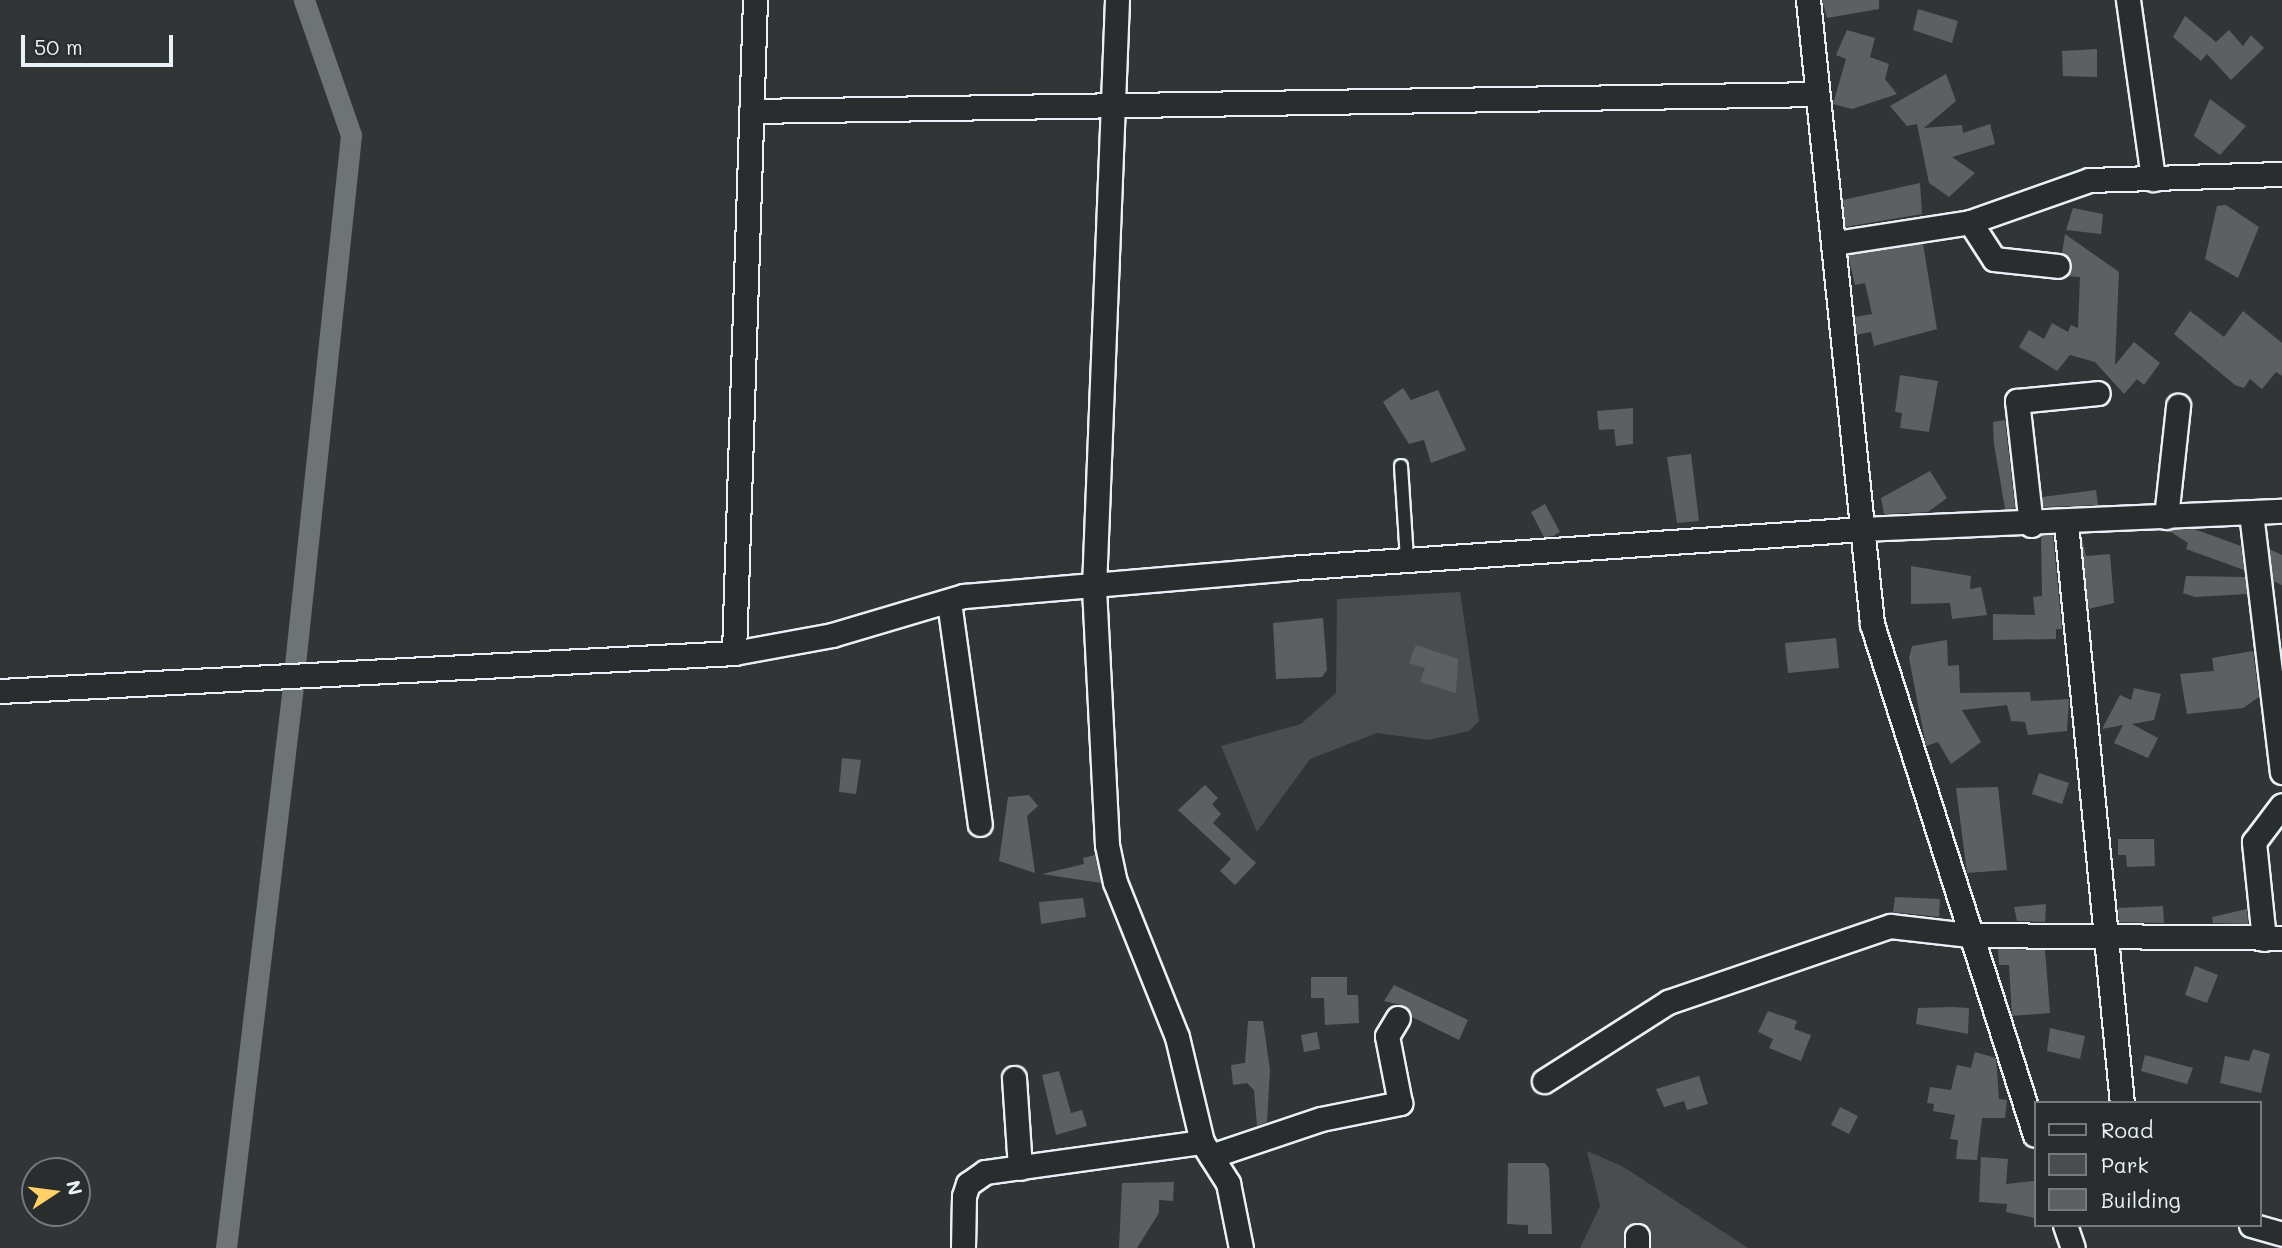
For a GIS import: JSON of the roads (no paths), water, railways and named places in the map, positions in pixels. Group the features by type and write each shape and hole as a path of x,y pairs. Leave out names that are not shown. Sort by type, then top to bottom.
{"street":[{"path":"734,653 755,0"},
{"path":"1117,0 1094,588 1107,845 1115,882 1137,930 1151,981 1177,1037 1206,1149 1228,1182 1241,1248"},
{"path":"1808,0 1872,624 2034,1132"},
{"path":"2129,0 2153,178"},
{"path":"751,111 1818,94"},
{"path":"1835,243 1970,222 2089,180 2282,174"},
{"path":"1970,222 1994,259 2058,266"},
{"path":"2031,525 2017,401 2098,393"},
{"path":"2166,517 2178,406"},
{"path":"0,691 295,680 734,653 832,635 949,602 1407,560 1862,529 2031,525 2282,511"},
{"path":"2251,513 2282,772"},
{"path":"2066,523 2122,1101"},
{"path":"949,602 980,824"},
{"path":"1544,1081 1668,1002 1890,926 1969,934 2104,932 2273,938 2254,842 2282,805"},
{"path":"963,1248 968,1184 985,1172 1206,1149 1321,1119 1400,1103 1387,1036 1398,1018"},
{"path":"1014,1078 1020,1168"},
{"path":"2066,1227 2073,1248"},
{"path":"2258,1227 2282,1234"}],"lane":[{"path":"1401,466 1407,560"}],"waterway":[{"path":"294,674 351,135 304,0"},
{"path":"226,1248 293,686"}]}
